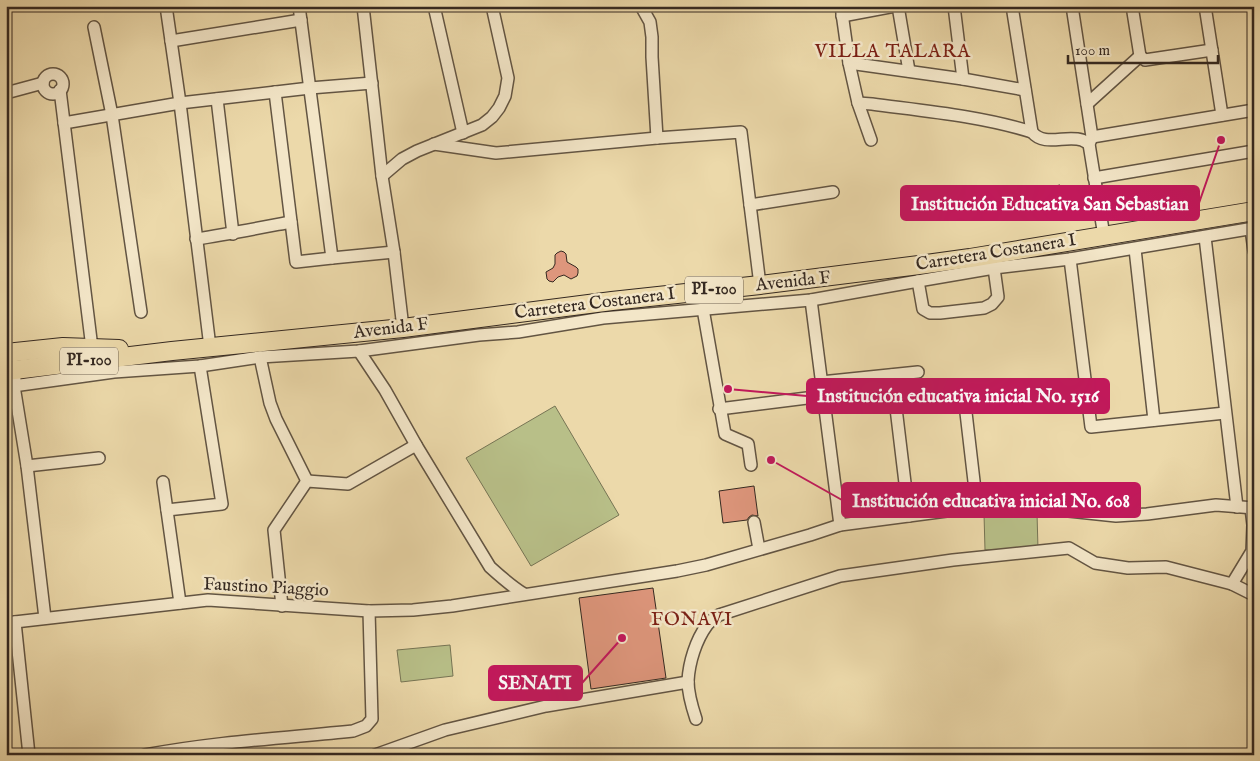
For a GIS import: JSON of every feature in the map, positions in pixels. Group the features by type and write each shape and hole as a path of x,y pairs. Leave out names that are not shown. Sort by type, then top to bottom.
{"main road":[{"name":"Carretera Costanera I","path":"10,378 172,351 403,328 612,301 760,286 919,266 1254,211"},
{"name":"Carretera Costanera I","path":"6,353 62,347 172,351"}],"street":[{"path":"166,6 210,347"},
{"path":"299,6 332,258"},
{"path":"363,6 382,176 403,328"},
{"path":"434,6 463,132"},
{"path":"382,176 402,159 482,125 499,108 505,96 508,78 492,6"},
{"path":"641,6 650,22 652,36 657,138"},
{"path":"871,140 858,103 849,64 841,11 897,6 909,71"},
{"path":"954,6 963,80"},
{"path":"1012,6 1032,132"},
{"path":"1072,6 1087,104 1094,178 1104,236"},
{"path":"1132,6 1140,56 1145,60 1212,50"},
{"path":"1206,6 1222,115"},
{"path":"171,41 301,20"},
{"path":"94,27 112,115 141,312"},
{"path":"1087,104 1140,56"},
{"path":"849,64 909,71 1025,90"},
{"path":"6,93 43,83 46,76 54,74 62,80 60,90 92,348"},
{"path":"64,123 180,103 372,82"},
{"path":"275,92 296,262 394,252"},
{"path":"218,99 233,234"},
{"path":"858,103 956,116 1019,128 1032,132 1042,139 1081,140 1090,140 1254,110"},
{"path":"434,144 496,154 657,138 741,132 760,286"},
{"path":"1094,178 1254,151"},
{"path":"750,205 833,192"},
{"path":"196,238 233,234 291,222"},
{"path":"1252,229 1254,251"},
{"name":"Avenida F","path":"10,378 200,366 260,357 359,351 479,335 518,332 603,318 811,300 918,280 1070,259 1252,229"},
{"path":"1205,237 1237,507"},
{"path":"1135,248 1154,420"},
{"path":"1070,259 1091,427 1225,413"},
{"path":"918,280 923,309 930,313 984,308 998,298 994,268"},
{"path":"811,300 840,525"},
{"path":"703,308 725,434 748,444 751,465"},
{"path":"359,351 385,390 490,567 524,594"},
{"path":"260,357 270,404 307,482"},
{"path":"167,510 222,504 200,366"},
{"path":"821,382 918,372"},
{"path":"892,375 910,516"},
{"path":"10,378 27,466 46,618"},
{"path":"894,394 963,387 977,507"},
{"path":"720,409 823,396"},
{"path":"307,482 348,484 416,445"},
{"path":"27,466 99,458"},
{"path":"163,482 180,603"},
{"path":"282,606 274,530 307,482"},
{"name":"Faustino Piaggio","path":"10,622 220,600 282,606 369,610 413,610 452,606 706,565 840,525 977,507 999,506 1116,516 1216,505 1253,508"},
{"path":"1232,584 1252,551 1253,508"},
{"path":"754,522 759,549"},
{"path":"696,719 691,704 688,682 692,659 698,641 707,624 719,615 840,576 952,560 1068,548 1095,563 1128,568 1166,567 1232,584 1254,595"},
{"path":"145,755 223,744 353,731 366,726 372,719 369,610"},
{"path":"10,622 29,755"},
{"path":"375,755 445,730 546,706 688,682"}],"green space":[{"path":"555,406 619,515 531,566 466,458"},
{"path":"1037,513 1038,549 985,550 984,514"},
{"path":"450,645 453,676 401,682 397,650"}],"building":[{"path":"1060,185 1064,213 1049,215 1044,188"},
{"path":"561,251 566,254 567,262 578,269 577,276 571,279 564,275 558,277 553,282 549,281 546,272 553,268 555,255"},
{"path":"754,486 758,516 752,515 747,520 723,523 719,491"},
{"path":"653,588 666,678 591,689 579,598"}],"place":[{"name":"Institución Educativa San Sebastian","path":"1221,140"},
{"name":"Institución educativa inicial No. 1516","path":"728,389"},
{"name":"Institución educativa inicial No. 608","path":"771,460"},
{"name":"SENATI","path":"622,638"}],"district":[{"name":"VILLA TALARA","path":"893,52"},
{"name":"FONAVI","path":"692,620"}]}
